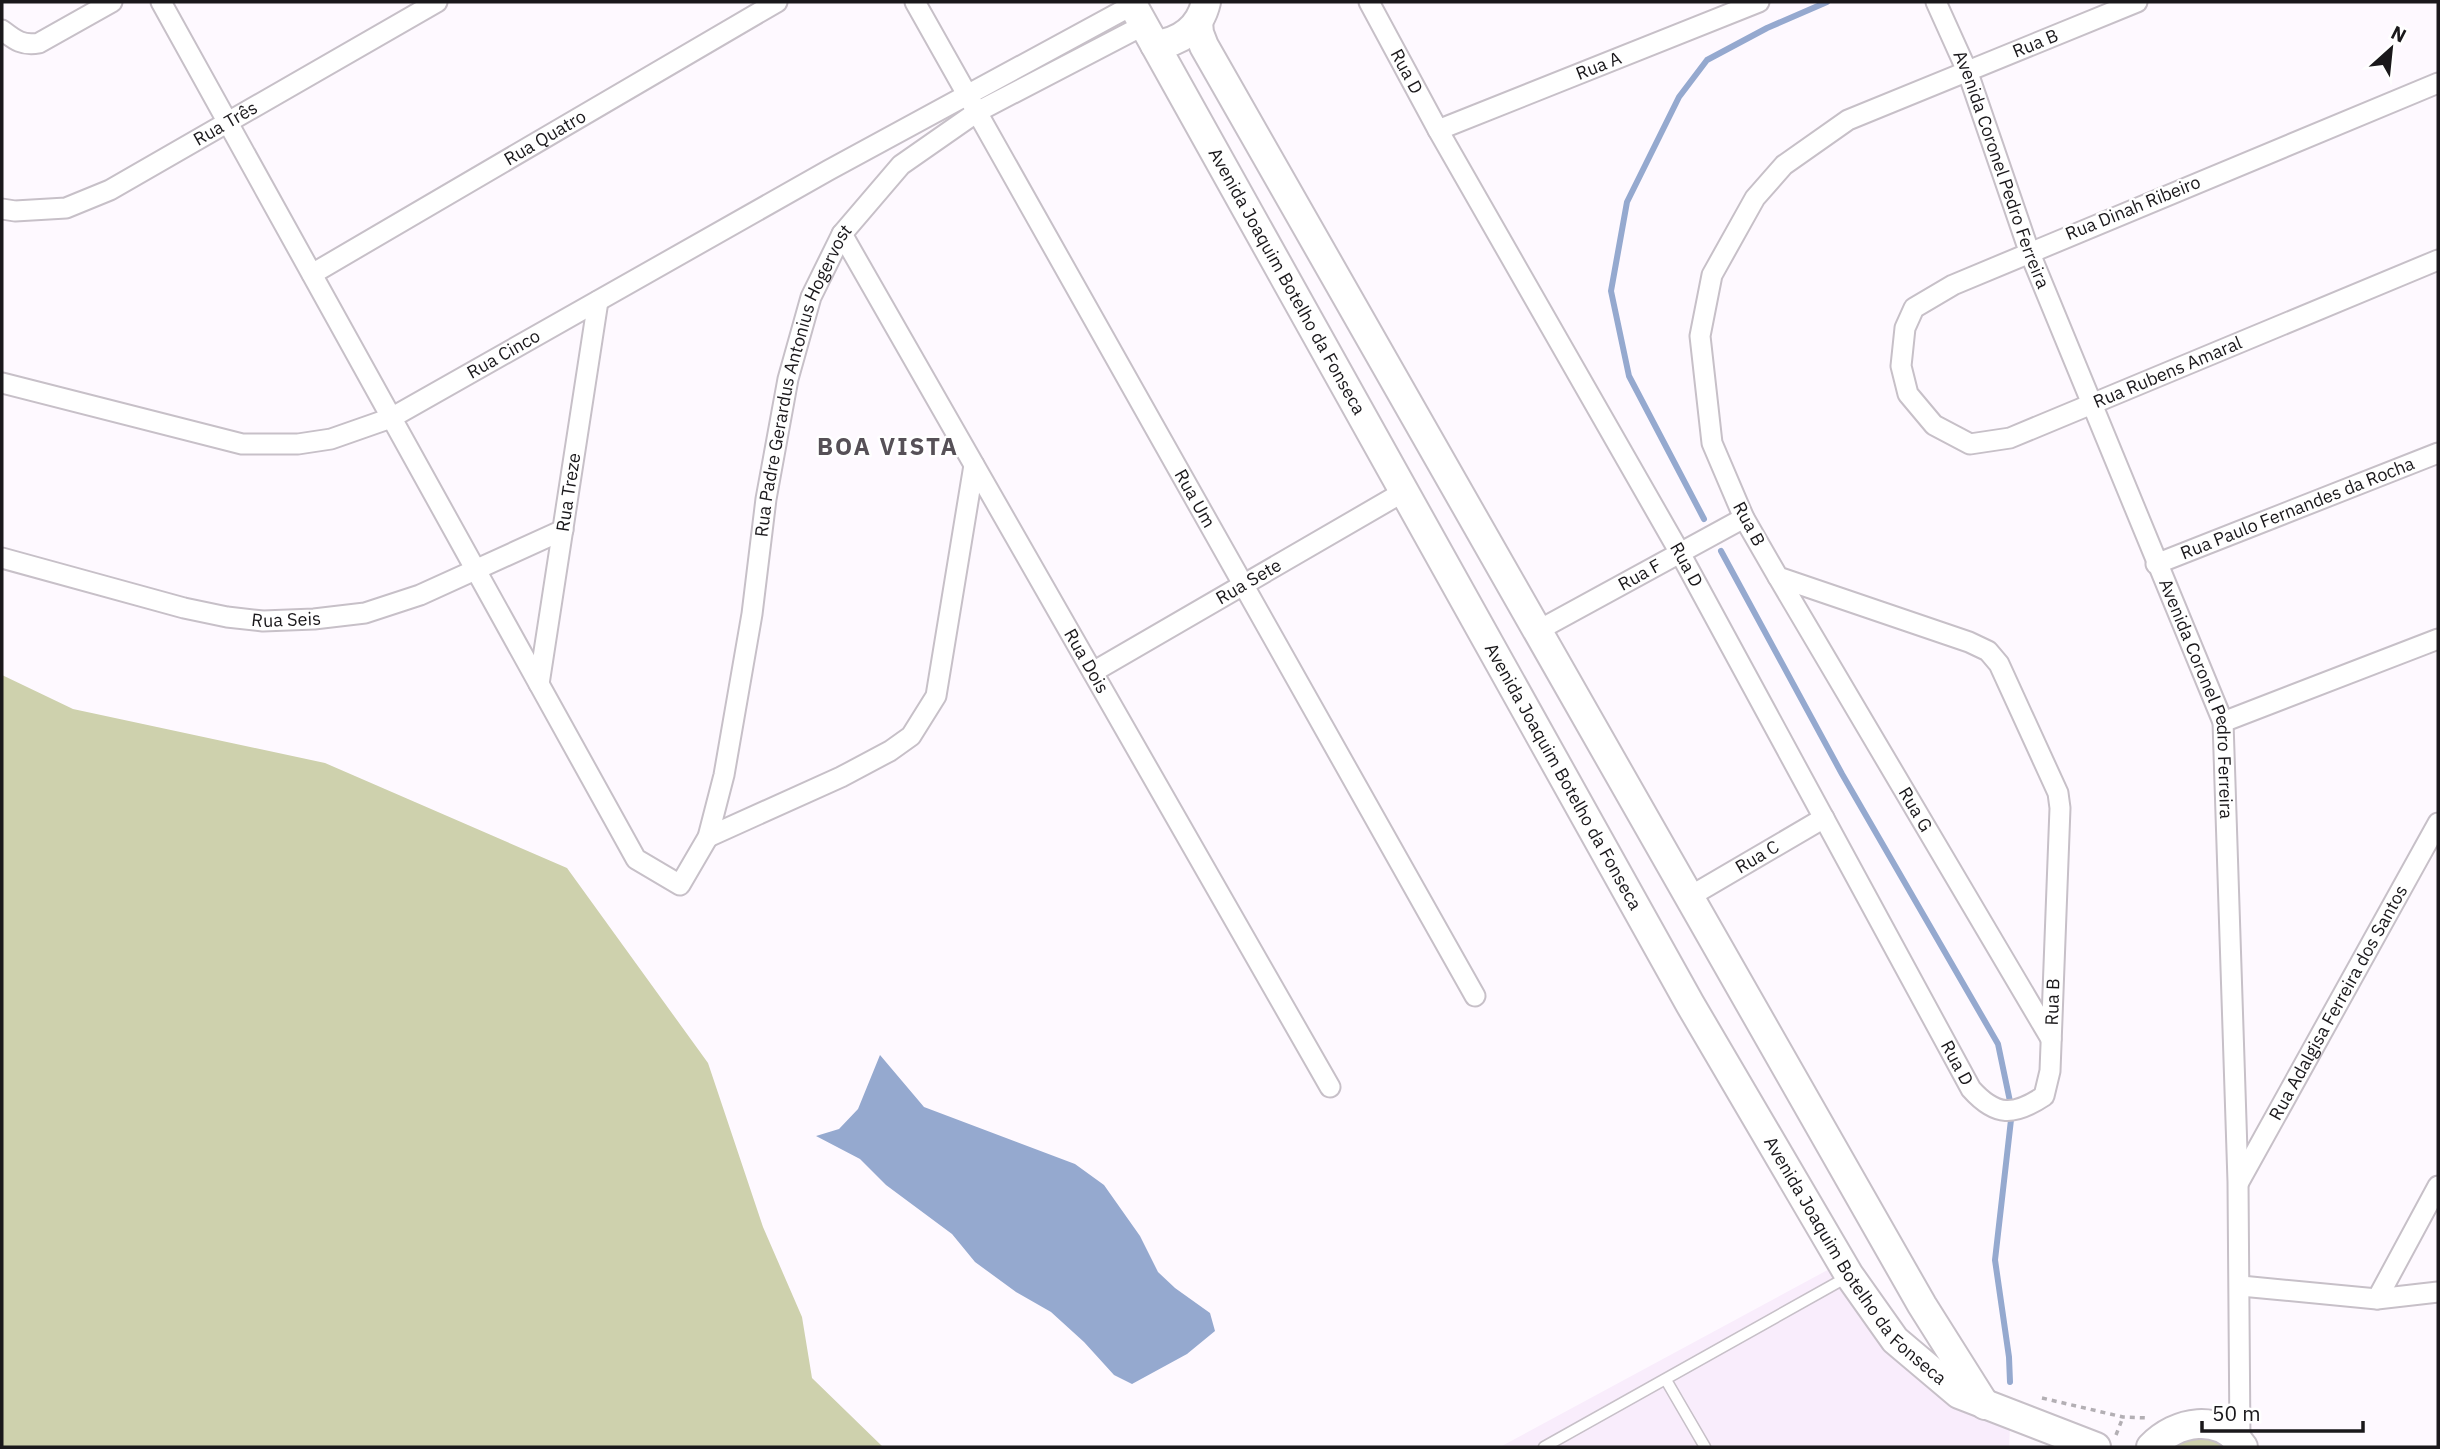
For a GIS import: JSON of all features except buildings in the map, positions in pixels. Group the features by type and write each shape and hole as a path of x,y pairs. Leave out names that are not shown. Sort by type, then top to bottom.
{"street":[{"path":"2,30 17,42 28,45 39,43 112,2"},
{"path":"161,2 539,684"},
{"name":"Rua Três","path":"2,209 15,211 66,208 110,190 437,2"},
{"name":"Rua Quatro","path":"312,274 777,2"},
{"name":"Rua Um","path":"915,2 1475,996"},
{"name":"Rua D","path":"1369,2 1438,130 1680,553 1971,1089 1986,1105 2012,1111"},
{"name":"Rua A","path":"1438,130 1759,2"},
{"name":"Avenida Coronel Pedro Ferreira","path":"1936,2 1968,73 2029,251 2223,722 2241,1286 2241,1445"},
{"name":"Rua B","path":"2012,1111 2029,1106 2044,1096 2050,1072 2060,808 2058,793 1999,664 1988,651 1969,642 1778,577 1744,518 1712,443 1700,335 1712,275 1755,198 1784,165 1848,120 2137,2"},
{"path":"1141,19 1179,39 1190,32 1206,9"},
{"path":"1206,9 1199,33 1204,46 1922,1305 1985,1405"},
{"name":"Rua Padre Gerardus Antonius Hogervost","path":"539,684 636,859 680,885 708,837 724,775 752,614 766,499 788,379 811,297 842,234 901,165 972,103 1141,19"},
{"name":"Avenida Joaquim Botelho da Fonseca","path":"1141,19 1690,1004 1849,1275 1895,1340 1959,1394 2096,1447"},
{"name":"Rua Dinah Ribeiro","path":"1908,394 1901,366 1905,328 1914,308 1953,285 2029,251 2438,83"},
{"name":"Rua Cinco","path":"2,383 242,444 298,444 331,439 391,418 598,300 972,103"},
{"name":"Rua Dois","path":"842,234 1330,1087"},
{"name":"Rua Rubens Amaral","path":"1908,394 1934,425 1970,444 2010,438 2438,260"},
{"name":"Rua Treze","path":"539,684 598,300"},
{"name":"Rua Paulo Fernandes da Rocha","path":"2157,564 2438,453"},
{"path":"708,837 841,777 890,751 911,736 919,725 936,696 974,465"},
{"name":"Rua Sete","path":"1093,672 1405,491"},
{"name":"Rua F","path":"1537,631 1744,518"},
{"name":"Rua Seis","path":"2,558 184,608 227,617 263,621 314,619 365,613 420,595 563,530"},
{"name":"Rua G","path":"1778,577 2051,1040"},
{"path":"2223,722 2438,639"},
{"name":"Rua C","path":"1689,897 1824,818"},
{"name":"Rua Adalgisa Ferreira dos Santos","path":"2238,1182 2438,822"},
{"path":"2377,1299 2438,1185"},
{"path":"2241,1286 2377,1299 2438,1292"},
{"path":"2151,1447 2170,1432 2194,1423 2211,1425 2227,1432 2241,1445"}],"lane":[{"path":"1544,1447 1849,1275"},
{"path":"1666,1380 1705,1447"}],"shaded area":[{"path":"1835,1266 1886,1344 2010,1426 2009,1447 1500,1447"}],"green space":[{"path":"2,675 73,709 325,763 567,868 708,1063 763,1227 802,1317 812,1378 883,1447 2,1447"},
{"path":"2204,1433 2233,1447 2165,1447"}],"water":[{"path":"880,1055 924,1107 1075,1164 1104,1185 1140,1236 1158,1272 1210,1313 1215,1331 1187,1354 1132,1384 1114,1375 1084,1342 1051,1312 1016,1292 975,1262 952,1234 886,1185 860,1159 816,1136 839,1129 858,1109"}],"waterway":[{"path":"1704,519 1629,376 1611,291 1627,202 1679,97 1707,60 1767,28 1827,2"},
{"path":"1721,551 1842,774 1998,1044 2012,1111 1995,1260 2010,1382"}],"district":[{"name":"BOA VISTA","path":"888,447"}]}
